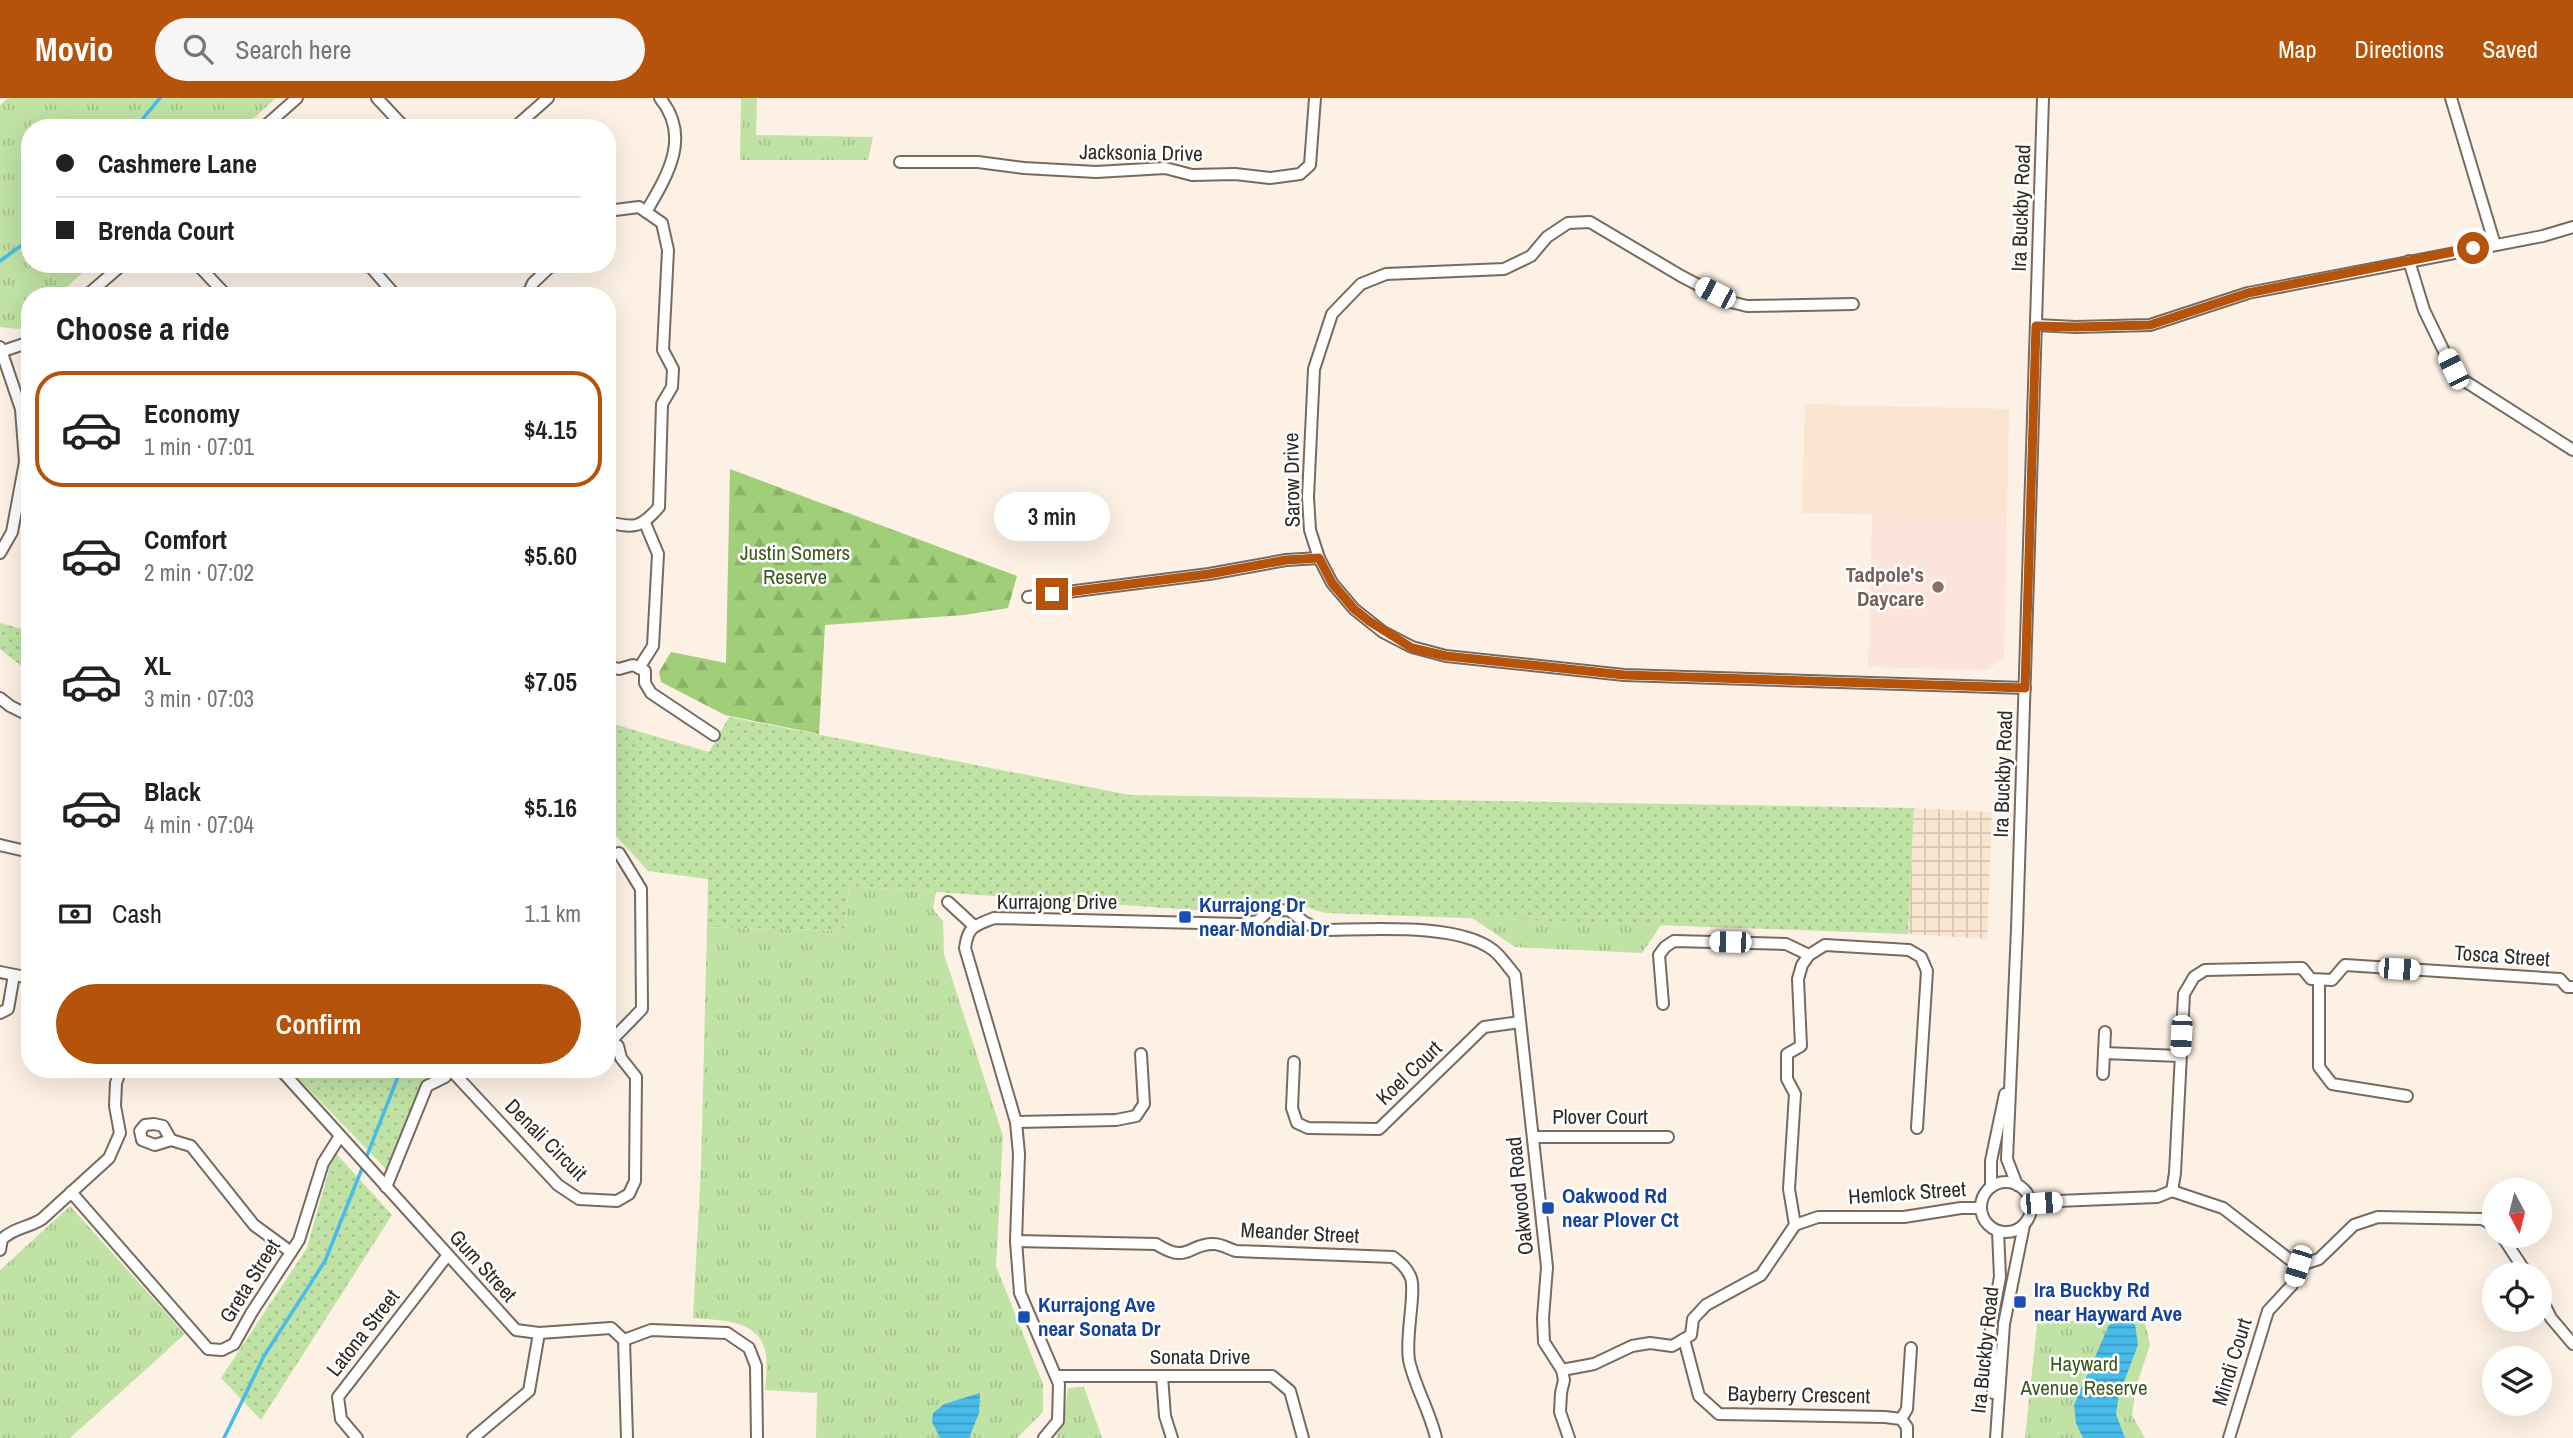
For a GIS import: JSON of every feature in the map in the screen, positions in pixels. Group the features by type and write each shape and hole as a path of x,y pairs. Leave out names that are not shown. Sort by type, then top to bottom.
{"street":[{"path":"273,119 297,98"},
{"path":"377,98 397,119"},
{"path":"524,119 548,98"},
{"name":"Jacksonia Drive","path":"900,162 978,162 1096,172 1165,169 1192,174 1286,177 1300,174 1310,165 1315,98"},
{"name":"Ira Buckby Road","path":"2018,1185 2007,1159 2043,98"},
{"path":"2451,98 2495,244"},
{"path":"646,212 665,179 677,141 664,102"},
{"path":"616,210 639,207 662,223 668,250 663,350 673,369 672,387 662,404 659,507 645,523 631,527 616,524"},
{"name":"Sarow Drive","path":"1853,304 1747,306 1731,302 1590,222 1568,223 1547,237 1531,256 1504,269 1386,274 1362,284 1332,314 1314,369 1308,497 1310,530 1319,558 1339,592 1354,609 1383,632 1412,648 1446,656 1624,675 2025,688"},
{"path":"2036,326 2150,325 2248,293 2543,236 2573,227"},
{"path":"2409,261 2424,310 2460,378 2573,450"},
{"path":"96,287 113,273"},
{"path":"205,273 219,287"},
{"path":"376,273 388,287"},
{"path":"531,287 543,273"},
{"path":"21,344 1,349 21,409"},
{"path":"0,553 12,532 21,484"},
{"path":"639,668 653,646 658,554 645,523"},
{"path":"1028,597 1209,574 1286,560 1319,558"},
{"path":"616,668 633,665 645,671 645,683 651,693 714,735"},
{"path":"0,698 21,712"},
{"path":"0,845 21,850"},
{"path":"616,1033 642,1009 641,889 620,853"},
{"path":"948,902 974,926"},
{"name":"Kurrajong Drive","path":"1044,1438 1058,1421 1059,1384 1020,1293 1016,1241 1019,1154 1016,1122 965,948 967,934 974,926 993,918 1241,924 1258,921 1268,911 1289,909 1304,922 1320,930 1433,932 1467,936 1494,951"},
{"path":"1663,1003 1659,955 1674,941 1786,944 1809,954"},
{"path":"1569,1438 1560,1412 1564,1380 1562,1370 1594,1364 1632,1346 1650,1343 1672,1346 1691,1335 1693,1319 1706,1305 1761,1275 1795,1225 1789,1189 1795,1094 1787,1079 1787,1054 1801,1046 1798,979 1809,954 1825,945 1909,950 1920,957 1927,971 1917,1128"},
{"name":"Oakwood Road","path":"1494,951 1515,975 1547,1267 1544,1342 1562,1370"},
{"name":"Tosca Street","path":"2319,980 2332,980 2345,965 2560,979 2567,987 2573,987"},
{"path":"2172,1191 2184,995 2194,977 2205,970 2302,968 2311,979 2319,980 2319,1067 2332,1084 2407,1096"},
{"path":"0,972 21,976"},
{"path":"0,1013 8,1009 14,975"},
{"name":"Koel Court","path":"1294,1062 1292,1108 1297,1123 1308,1128 1379,1129 1484,1027 1520,1022"},
{"path":"2102,1074 2105,1032"},
{"name":"Denali Circuit","path":"458,1078 558,1185 579,1199 617,1200 629,1194 635,1181 636,1077 621,1058 616,1044"},
{"path":"1016,1122 1116,1120 1136,1115 1144,1104 1141,1054"},
{"path":"2104,1054 2180,1056"},
{"name":"Ira Buckby Road","path":"1991,1187 1991,1161 2010,1074"},
{"path":"0,1250 1,1236 15,1227 29,1226 42,1219 109,1158 120,1133 115,1106 118,1078"},
{"name":"Gum Street","path":"288,1078 516,1330 539,1333 611,1328 624,1340"},
{"name":"Denali Circuit","path":"386,1187 427,1086 443,1078"},
{"name":"Greta Street","path":"71,1192 208,1349 222,1350 234,1345 299,1240 323,1163 340,1136"},
{"name":"Plover Court","path":"1533,1137 1668,1137"},
{"path":"171,1140 191,1146 254,1225 291,1252"},
{"path":"2004,1182 2018,1185 2028,1195 2031,1202 2029,1219 2024,1225 2012,1232 1997,1231 1986,1222 1981,1208 1991,1187 2004,1182"},
{"path":"2031,1202 2157,1197 2172,1191 2223,1208 2298,1266 2319,1259 2354,1225 2378,1217 2482,1219"},
{"name":"Hemlock Street","path":"1795,1225 1818,1217 1903,1217 1961,1208 1981,1208"},
{"name":"Ira Buckby Road","path":"1995,1438 2004,1324 2024,1225"},
{"name":"Ira Buckby Road","path":"1995,1438 1992,1325 2000,1277 1997,1231"},
{"name":"Meander Street","path":"1016,1241 1156,1244 1170,1253 1189,1252 1216,1244 1236,1251 1393,1257 1404,1265 1412,1280 1407,1332 1409,1361 1432,1417 1437,1438"},
{"name":"Latona Street","path":"357,1438 341,1419 338,1397 447,1255"},
{"name":"Mindi Court","path":"2229,1438 2268,1311 2292,1286 2298,1266"},
{"path":"2552,1318 2573,1344"},
{"path":"627,1438 624,1340 651,1330 727,1334 749,1348 756,1366 757,1438"},
{"path":"473,1438 529,1391 539,1333"},
{"name":"Bayberry Crescent","path":"1684,1339 1699,1396 1719,1414 1901,1419"},
{"path":"1907,1438 1907,1427 1901,1419 1907,1409 1911,1348"},
{"name":"Sonata Drive","path":"1056,1376 1272,1376 1290,1391 1303,1438"},
{"path":"1162,1376 1165,1416 1172,1438"}],"shaded area":[{"path":"1805,404 2009,409 2007,517 1802,513"},
{"name":"Tadpole's Daycare","path":"1872,514 2007,517 2004,657 1988,670 1868,667"},
{"path":"1914,808 1992,812 1987,939 1908,934"}],"green space":[{"path":"8,98 276,98 253,119 21,119 21,273 82,273 67,287 21,287 20,329 0,327 0,105"},
{"path":"741,98 757,98 756,135 873,137 868,160 740,160"},
{"name":"Justin Somers Reserve","path":"730,469 1017,576 1008,608 964,615 825,625 819,734 725,715 661,682 659,672 671,652 726,663"},
{"path":"0,623 21,629 21,666 0,649"},
{"path":"729,717 1130,795 1914,808 1908,934 1325,913 1282,901 1262,903 1238,913 849,886 844,931 707,927 708,879 648,871 616,836 616,725 709,752"},
{"path":"849,886 936,892 933,909 943,921 944,954 1003,1136 996,1266 1043,1384 1043,1412 1017,1438 816,1438 817,1393 765,1390 766,1355 758,1336 732,1322 693,1318 701,1168 707,927 844,931"},
{"path":"1472,918 1661,925 1642,953 1515,947"},
{"path":"298,1078 427,1078 386,1169"},
{"path":"334,1151 392,1215 261,1420 221,1378 307,1248"},
{"path":"70,1206 185,1334 70,1438 0,1438 0,1270"},
{"name":"Hayward Avenue Reserve","path":"2121,1308 2143,1314 2150,1345 2136,1387 2132,1415 2145,1438 2025,1438 2037,1324 2094,1319"},
{"path":"1084,1387 1102,1438 1056,1438 1064,1420 1068,1388"}],"water":[{"path":"2123,1319 2135,1324 2138,1345 2119,1395 2116,1414 2125,1438 2083,1438 2076,1423 2074,1405 2109,1325"},
{"path":"980,1393 979,1413 969,1438 940,1438 932,1422 933,1413 944,1404"}],"waterway":[{"path":"142,119 160,98"},
{"path":"0,261 21,246"},
{"path":"366,1158 397,1078"},
{"path":"224,1438 264,1356 325,1261 363,1166"}],"place":[{"name":"Tadpole's Daycare","path":"1938,587"},
{"name":"Kurrajong Dr near Mondial Dr","path":"1185,917"},
{"name":"Oakwood Rd near Plover Ct","path":"1548,1208"},
{"name":"Ira Buckby Rd near Hayward Ave","path":"2020,1302"},
{"name":"Kurrajong Ave near Sonata Dr","path":"1024,1317"}],"route":[{"path":"1052,594 1209,574 1286,560 1319,558 1332,583 1354,609 1383,632 1412,648 1446,656 1624,675 2025,688 2036,326 2150,325 2248,293 2473,248"}]}
